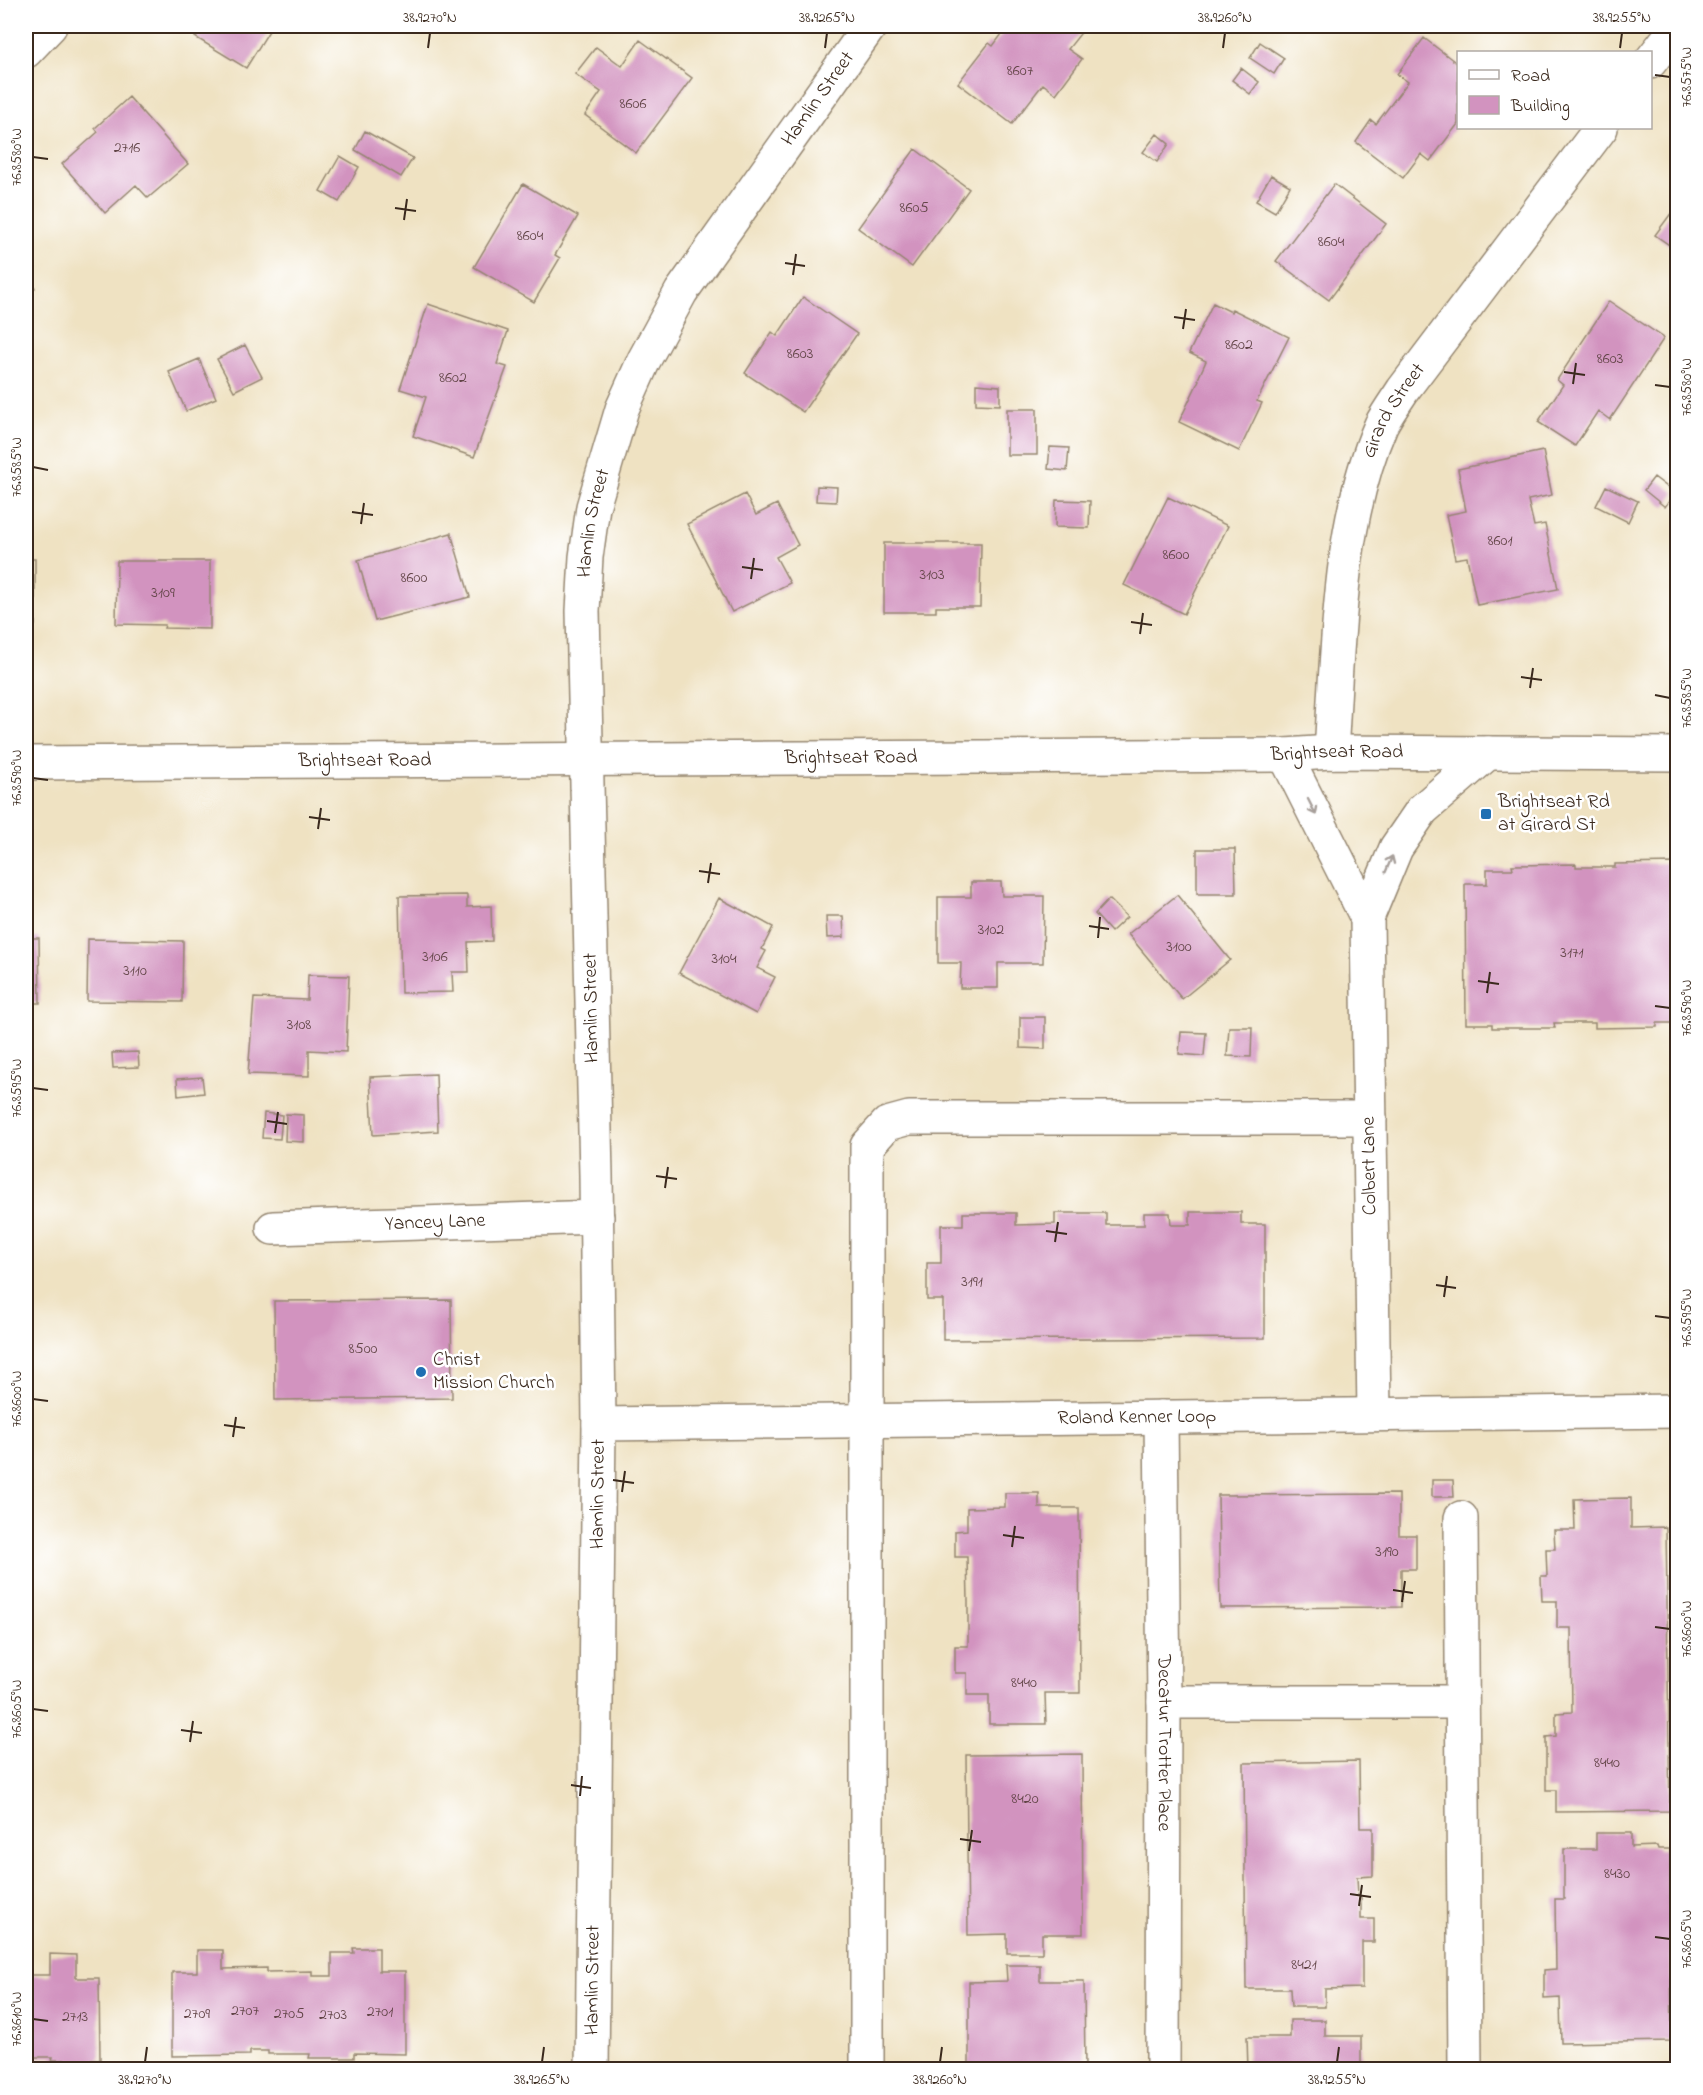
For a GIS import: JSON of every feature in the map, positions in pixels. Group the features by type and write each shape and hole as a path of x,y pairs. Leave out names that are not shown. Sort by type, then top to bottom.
{"street":[{"path":"26,51 50,26"},
{"name":"Hamlin Street","path":"592,2070 599,1424 597,1216 583,611 586,557 593,507 622,409 644,360 681,292 870,26"},
{"path":"1652,59 1677,26"},
{"name":"Girard Street","path":"1331,752 1343,583 1357,499 1382,423 1403,390 1600,129"},
{"name":"Brightseat Road","path":"26,763 1286,755 1331,752 1677,754"},
{"name":"Colbert Lane","path":"1374,1414 1367,918 1396,848 1422,810 1488,753"},
{"name":"Colbert Lane","path":"1286,755 1367,918"},
{"path":"867,2070 867,1146 887,1125 909,1118 1370,1118"},
{"name":"Yancey Lane","path":"273,1228 597,1216"},
{"name":"Roland Kenner Loop","path":"599,1424 1677,1411"},
{"name":"Decatur Trotter Place","path":"1161,1417 1164,1702 1163,2070"},
{"path":"1461,1518 1465,2070"},
{"path":"1164,1702 1462,1702"}],"building":[{"path":"202,26 272,26 246,68 195,37"},
{"path":"1008,26 1080,26 1084,29 1068,49 1082,59 1056,94 1043,84 1012,124 958,83 989,43 993,46"},
{"path":"1424,38 1457,63 1457,125 1430,161 1421,154 1403,178 1356,142 1371,120 1376,124 1408,82 1397,74"},
{"path":"640,40 692,78 636,153 585,115 601,92 575,74 596,47 622,66"},
{"path":"1260,42 1284,58 1274,74 1250,58"},
{"path":"1241,68 1259,82 1250,94 1232,80"},
{"path":"129,97 188,164 148,198 136,185 105,213 62,164 98,132 95,128"},
{"path":"365,131 413,158 401,177 355,150"},
{"path":"1157,134 1169,144 1157,162 1143,152"},
{"path":"915,149 969,189 912,267 858,228"},
{"path":"340,156 359,167 339,202 320,191"},
{"path":"1271,175 1290,186 1275,212 1256,201"},
{"path":"523,184 578,216 555,255 560,258 534,302 474,267"},
{"path":"1334,184 1386,224 1329,300 1276,261"},
{"path":"1678,204 1678,251 1655,235"},
{"path":"26,267 35,288 26,292"},
{"path":"803,297 857,334 803,412 745,373 772,332 777,336"},
{"path":"1609,301 1664,338 1610,420 1598,411 1575,446 1538,422 1563,385 1557,380"},
{"path":"1213,303 1231,312 1232,309 1289,337 1257,401 1262,403 1239,451 1179,422 1206,361 1189,353"},
{"path":"428,304 508,331 497,364 507,367 474,457 413,436 426,397 400,389"},
{"path":"245,345 262,377 234,391 217,359"},
{"path":"199,359 216,398 186,411 169,372"},
{"path":"976,384 1000,386 1000,405 976,404"},
{"path":"1007,409 1037,409 1037,455 1007,455"},
{"path":"1050,447 1069,448 1067,471 1048,469"},
{"path":"1543,451 1552,495 1528,500 1534,526 1545,524 1558,589 1477,605 1467,557 1455,559 1446,515 1466,511 1458,469"},
{"path":"1654,477 1675,493 1665,507 1644,490"},
{"path":"817,486 837,487 836,502 816,501"},
{"path":"1606,486 1638,501 1628,522 1596,506"},
{"path":"745,494 756,515 777,504 798,545 776,557 790,583 732,612 687,524"},
{"path":"1168,497 1228,526 1184,614 1124,585"},
{"path":"1056,500 1090,501 1089,528 1055,527"},
{"path":"451,533 470,597 375,621 358,560"},
{"path":"884,543 981,543 980,607 936,607 936,612 884,612"},
{"path":"26,559 35,559 35,625 31,625 31,636 26,636"},
{"path":"117,561 210,561 210,629 116,624"},
{"path":"1197,849 1235,849 1236,894 1197,894"},
{"path":"1677,863 1678,1023 1657,1023 1657,1027 1595,1028 1595,1023 1554,1023 1555,1028 1492,1028 1492,1024 1466,1024 1465,884 1487,884 1487,869 1513,869 1512,865 1576,864 1576,867 1615,867 1615,864"},
{"path":"971,882 1001,882 1002,896 1044,896 1043,963 998,963 998,988 960,988 961,963 938,963 938,897 971,897"},
{"path":"467,895 467,907 491,906 492,941 468,942 469,972 452,972 453,992 401,993 399,896"},
{"path":"1177,895 1230,960 1182,999 1128,934"},
{"path":"719,898 773,927 762,949 766,951 757,968 775,977 756,1014 679,973"},
{"path":"1109,899 1127,917 1111,932 1095,914"},
{"path":"826,916 843,916 844,937 827,938"},
{"path":"26,938 39,938 40,1003 26,1003"},
{"path":"88,939 183,941 182,1002 87,1001"},
{"path":"308,975 349,976 346,1052 309,1050 309,1076 248,1074 254,998 307,1000"},
{"path":"1020,1017 1045,1017 1045,1049 1020,1048"},
{"path":"1229,1027 1252,1027 1251,1057 1227,1056"},
{"path":"1181,1032 1206,1033 1204,1056 1179,1054"},
{"path":"138,1052 139,1067 113,1068 112,1053"},
{"path":"436,1074 438,1131 373,1135 370,1077"},
{"path":"202,1077 204,1093 178,1096 177,1079"},
{"path":"264,1113 282,1115 280,1139 262,1138"},
{"path":"286,1114 304,1115 304,1142 285,1141"},
{"path":"1190,1212 1241,1212 1241,1224 1265,1224 1265,1338 943,1340 943,1300 927,1300 927,1263 941,1263 941,1225 963,1225 963,1213 1016,1213 1016,1225 1055,1224 1055,1213 1106,1213 1106,1225 1144,1225 1144,1213 1170,1213 1171,1225 1190,1225"},
{"path":"451,1300 452,1398 275,1400 274,1301"},
{"path":"1432,1480 1453,1480 1454,1497 1432,1497"},
{"path":"1005,1493 1039,1493 1039,1508 1079,1508 1080,1693 1045,1693 1046,1724 989,1724 989,1695 967,1695 967,1673 955,1673 955,1646 968,1646 968,1602 967,1557 955,1557 955,1531 967,1530 967,1508 1005,1507"},
{"path":"1399,1494 1399,1535 1416,1535 1416,1569 1401,1569 1401,1607 1220,1608 1218,1495"},
{"path":"1631,1498 1631,1528 1666,1527 1670,1811 1556,1812 1556,1790 1546,1790 1546,1737 1556,1736 1556,1713 1572,1712 1571,1628 1557,1628 1557,1601 1542,1601 1541,1576 1547,1576 1546,1549 1555,1549 1554,1530 1575,1530 1574,1499"},
{"path":"1082,1754 1083,1934 1042,1934 1042,1953 1007,1953 1007,1934 968,1935 966,1755"},
{"path":"1359,1761 1360,1828 1373,1828 1373,1876 1357,1877 1358,1896 1361,1897 1361,1919 1374,1919 1374,1942 1362,1942 1362,1988 1325,1989 1325,2007 1291,2007 1290,1989 1246,1989 1244,1763"},
{"path":"1596,1833 1631,1833 1631,1847 1657,1846 1658,1849 1670,1849 1672,2041 1561,2043 1560,1998 1544,1999 1544,1970 1556,1969 1555,1899 1564,1899 1564,1849 1596,1849"},
{"path":"353,1948 379,1948 379,1971 405,1971 405,2054 354,2053 354,2058 309,2058 310,2054 268,2054 268,2051 250,2051 250,2055 172,2056 172,1972 197,1972 197,1950 223,1950 223,1969 267,1968 267,1972 312,1971 312,1976 332,1976 332,1953 354,1953"},
{"path":"26,1951 29,1951 28,1975 50,1975 50,1954 76,1955 76,1978 99,1978 100,2060 52,2060 53,2057 26,2057"},
{"path":"1006,1965 1040,1965 1040,1981 1084,1981 1085,2070 969,2070 969,1982 1007,1981"},
{"path":"1290,2020 1325,2020 1325,2036 1361,2036 1361,2070 1248,2070 1247,2037 1290,2037"}],"place":[{"name":"Brightseat Rd at Girard St","path":"1486,814"},
{"name":"Christ Mission Church","path":"421,1372"}]}
